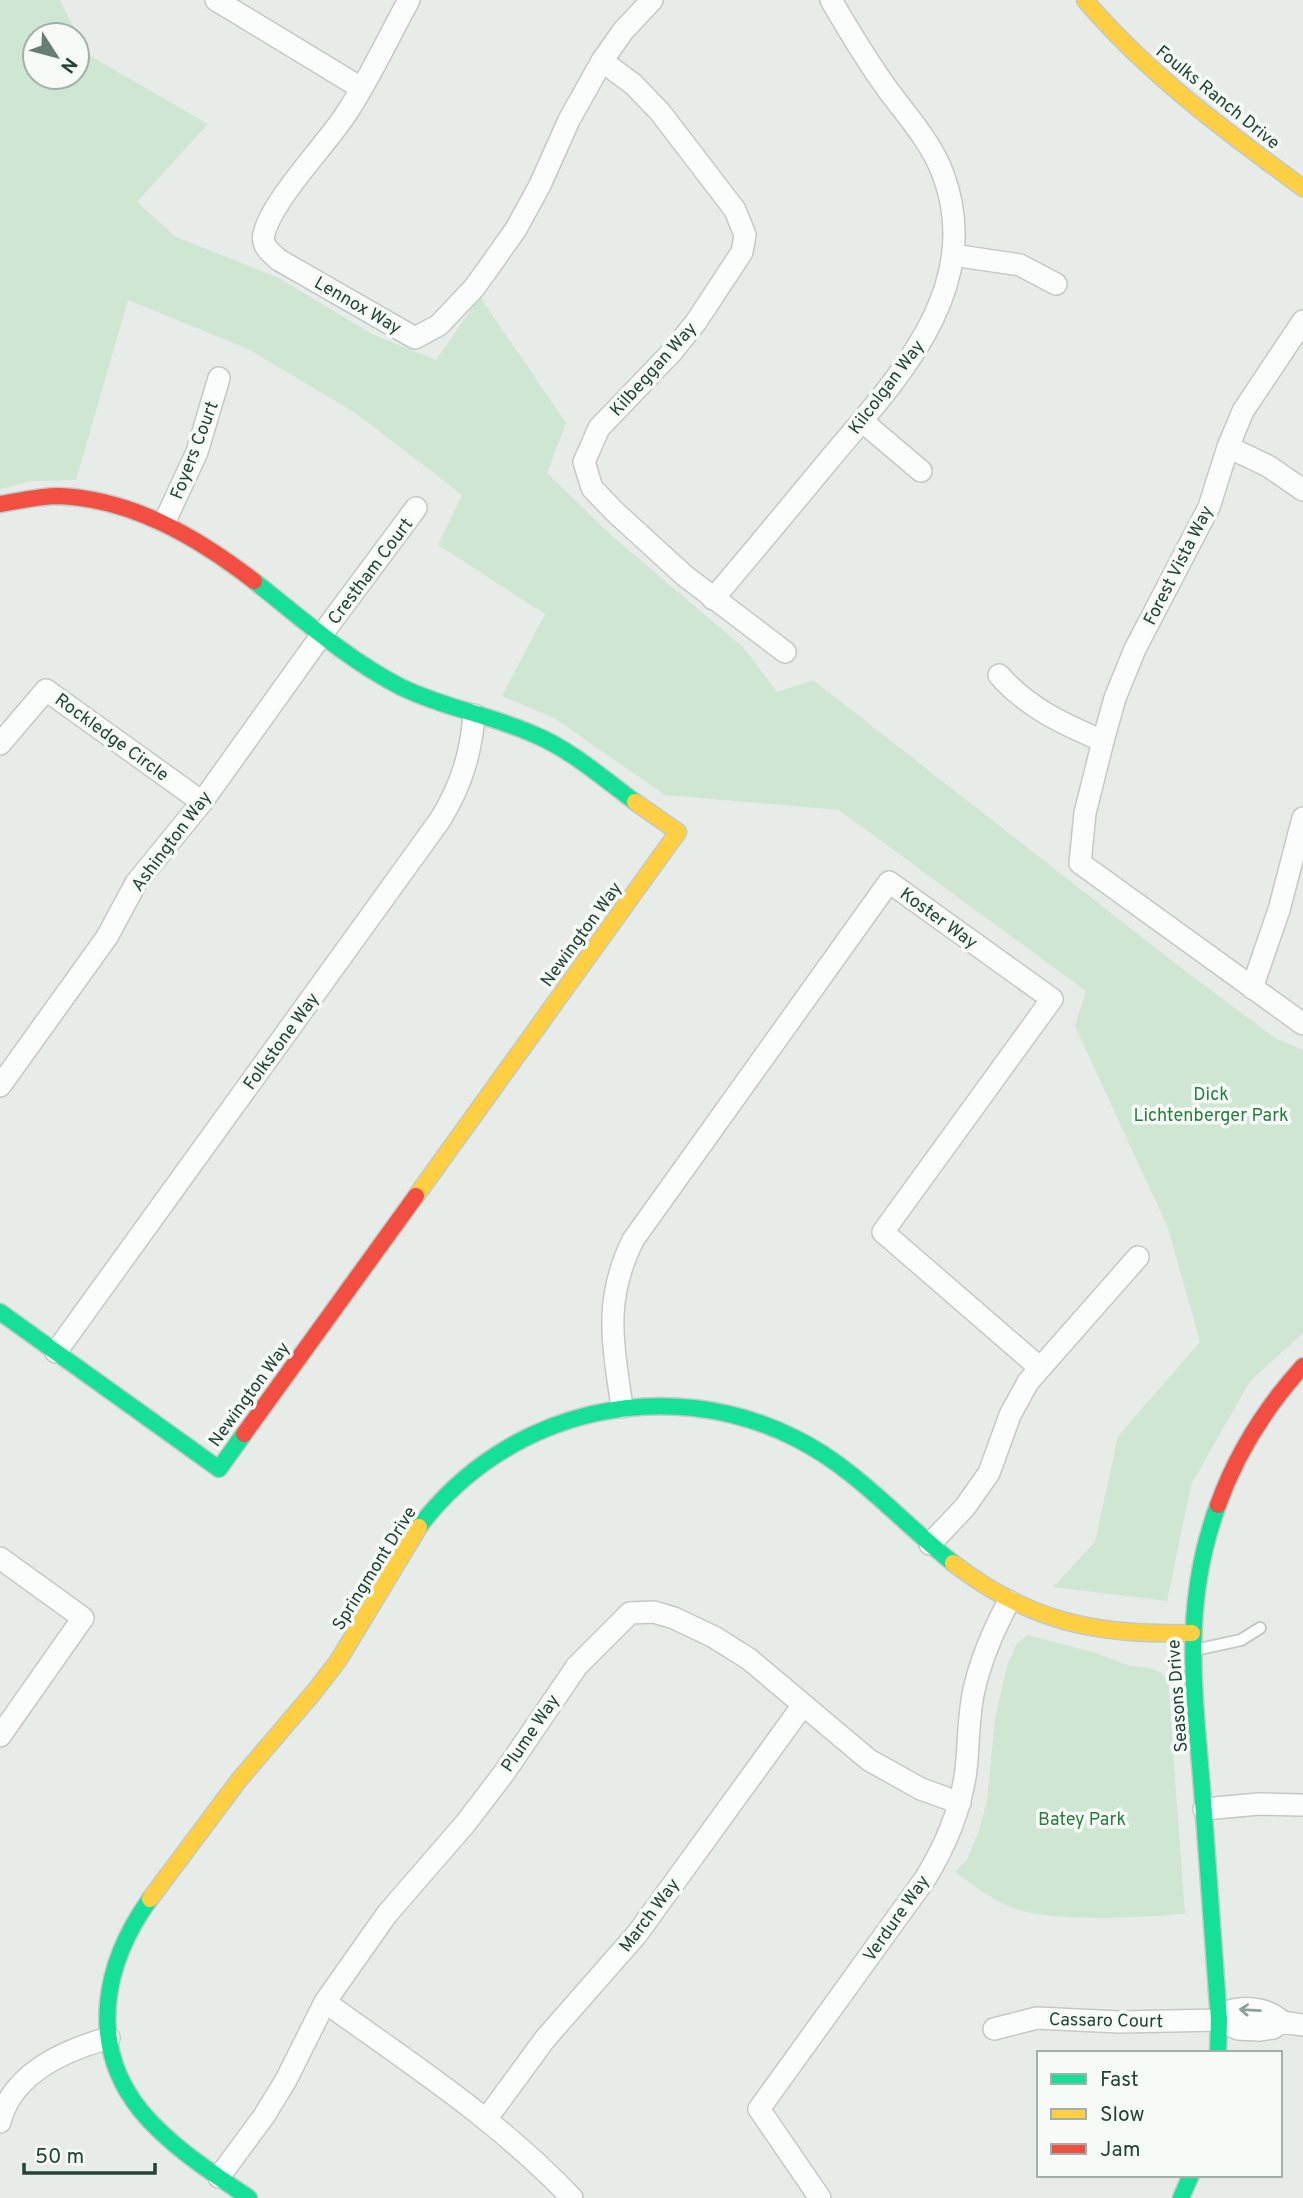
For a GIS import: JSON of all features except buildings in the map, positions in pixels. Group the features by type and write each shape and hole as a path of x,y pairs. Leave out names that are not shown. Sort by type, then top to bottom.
{"street":[{"path":"216,0 361,89"},
{"name":"Lennox Way","path":"409,0 361,89 322,149 278,203 263,235 265,246 270,253 415,338 439,325 474,288 516,229 540,185 569,120 602,61 623,31 652,0"},
{"name":"Kilcolgan Way","path":"713,599 906,367 927,333 949,275 953,255 950,194 935,156 859,47 831,0"},
{"name":"Foulks Ranch Drive","path":"1085,0 1128,48 1164,82 1303,188"},
{"name":"Kilbeggan Way","path":"602,61 633,84 660,112 735,210 746,235 742,251 696,322 671,353 599,428 584,462 592,488 713,599"},
{"path":"953,255 1020,265 1056,284"},
{"name":"Forest Vista Way","path":"1303,321 1248,403 1227,447 1209,507 1135,649 1115,698 1103,741 1085,813 1080,863 1303,1024"},
{"name":"Foyers Court","path":"165,521 197,452 219,378"},
{"path":"862,421 921,471"},
{"path":"1227,447 1268,466 1303,489"},
{"name":"Newington Way","path":"0,503 26,498 91,499 133,508 165,521 202,543 377,674 427,699 474,715 519,726 556,745 678,832 219,1469 0,1312"},
{"name":"Crestham Court","path":"323,633 416,508"},
{"path":"713,599 785,652"},
{"name":"Ashington Way","path":"2,1078 107,937 136,883 202,802 323,633"},
{"path":"999,675 1027,703 1044,715 1103,741"},
{"name":"Rockledge Circle","path":"0,744 46,690 202,802"},
{"name":"Folkstone Way","path":"56,1352 445,812 465,770 474,715"},
{"path":"1252,988 1279,910 1303,818"},
{"name":"Koster Way","path":"622,1407 612,1319 617,1278 632,1240 889,882 1052,999 883,1232 1039,1367"},
{"path":"930,1545 965,1507 989,1473 1018,1397 1039,1367 1138,1257"},
{"name":"Seasons Drive","path":"1218,2051 1219,2020 1192,1651 1196,1582 1218,1504 1253,1428 1280,1391 1303,1366"},
{"name":"Springmont Drive","path":"249,2198 169,2141 141,2112 121,2077 109,2038 109,1990 119,1951 128,1933 217,1807 251,1763 317,1688 347,1647 425,1519 454,1488 503,1449 541,1430 580,1416 622,1407 674,1405 715,1410 756,1420 795,1436 848,1470 930,1545 971,1578 1009,1601 1035,1612 1100,1630 1144,1634 1192,1633"},
{"path":"0,1558 83,1618 0,1736"},
{"name":"Verdure Way","path":"820,2198 759,2109 925,1879 946,1843 960,1803 974,1690 984,1653 1009,1601"},
{"name":"Plume Way","path":"219,2177 264,2116 286,2080 325,2002 387,1914 465,1824 504,1773 562,1686 612,1630 631,1613 654,1612 674,1618 714,1637 749,1659 853,1748 886,1771 921,1789 960,1803"},
{"name":"March Way","path":"487,2119 545,2039 637,1934 803,1705"},
{"path":"1204,1809 1259,1804 1301,1805"},
{"path":"325,2002 487,2119 538,2162 572,2198"},
{"name":"Cassaro Court","path":"994,2029 1037,2018 1119,2022 1219,2020 1231,2010 1256,2009 1275,2014 1292,2023"},
{"path":"0,2122 10,2098 37,2070 72,2050 109,2038"},
{"path":"1181,2198 1190,2177"}],"lane":[{"path":"1192,1651 1241,1640 1260,1628"}],"green space":[{"name":"Dick Lichtenberger Park","path":"0,0 60,0 70,21 21,21 21,91 91,91 91,56 208,124 137,202 176,237 279,278 372,334 436,360 480,297 566,423 547,473 613,537 744,648 777,692 813,680 1180,967 1275,1038 1303,1050 1303,1333 1250,1381 1191,1485 1167,1601 1053,1587 1095,1542 1118,1436 1200,1342 1168,1228 1075,1026 1086,991 839,810 665,795 554,718 502,696 545,614 438,545 462,495 357,414 248,349 128,300 76,480 31,481 0,489"},
{"name":"Batey Park","path":"1028,1635 1092,1652 1130,1666 1146,1667 1160,1672 1168,1681 1185,1914 1076,1918 1033,1913 999,1902 955,1872 967,1860 987,1801 995,1718 1007,1666 1017,1643"}],"traffic: fast":[{"path":"254,581 325,638 381,676 417,694 517,727 547,740 635,802"},
{"path":"0,1312 219,1469 244,1434"},
{"path":"419,1527 455,1487 497,1455 542,1430 591,1414 642,1407 694,1408 745,1418 817,1450 858,1480 953,1563"},
{"path":"1218,1505 1206,1543 1199,1580 1193,1652 1219,2020 1218,2051"},
{"path":"150,1899 134,1924 113,1977 108,2004 108,2031 113,2059 124,2085 153,2124 192,2158 249,2198"},
{"path":"1181,2198 1190,2177"}],"traffic: slow":[{"path":"1085,0 1161,77 1216,123 1303,188"},
{"path":"416,1196 678,832 635,802"},
{"path":"150,1899 239,1780 338,1661 419,1527"},
{"path":"953,1563 1009,1599 1066,1621 1126,1632 1192,1633"}],"traffic: jam":[{"path":"0,504 59,496 112,504 162,523 186,536 254,581"},
{"path":"244,1434 416,1196"},
{"path":"1218,1505 1234,1467 1254,1431 1303,1366"}]}
